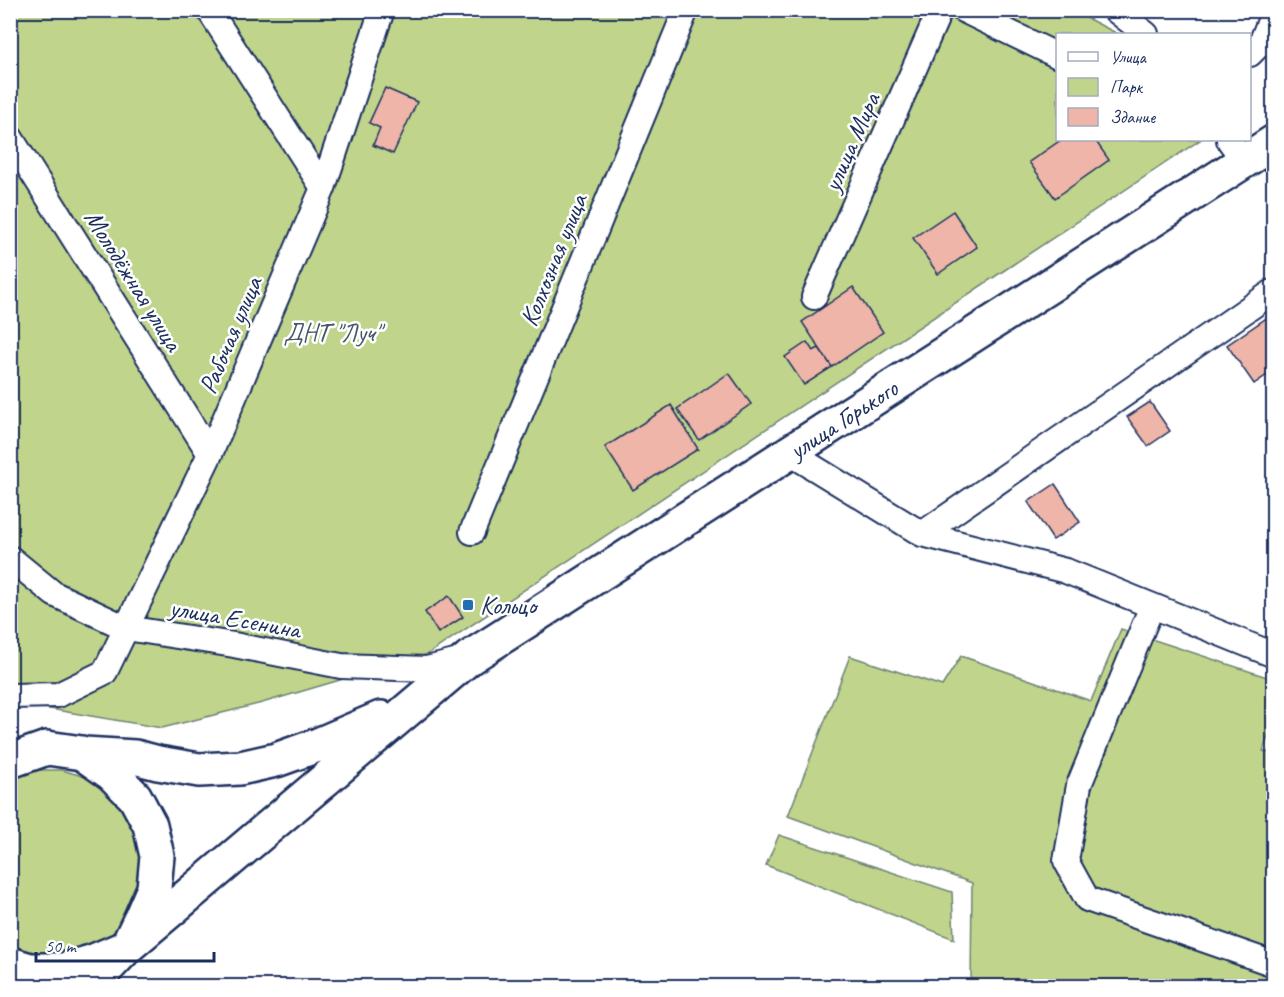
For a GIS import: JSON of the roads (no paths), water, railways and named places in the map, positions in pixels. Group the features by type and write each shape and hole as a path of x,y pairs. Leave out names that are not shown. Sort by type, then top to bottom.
{"main road":[{"name":"улица Горького","path":"127,947 469,658 790,453 1237,150 1274,142"},
{"path":"10,742 82,753 135,757 158,764 199,770 240,768 297,753 416,703"},
{"path":"10,761 47,748"},
{"path":"82,753 112,774 135,796 150,825 157,856 154,888 127,947 90,987"},
{"path":"10,964 30,970 63,970 94,961 127,947"}],"street":[{"path":"209,10 323,188"},
{"name":"Рабочая улица","path":"10,696 58,695 105,672 210,454 323,188 382,10"},
{"name":"Колхозная улица","path":"472,532 686,10"},
{"name":"улица Мира","path":"814,297 940,10"},
{"path":"963,10 1056,55"},
{"path":"1115,10 1145,33"},
{"path":"1251,53 1261,43 1274,11"},
{"name":"Молодёжная улица","path":"10,137 210,454"},
{"path":"922,534 1274,291"},
{"path":"790,453 922,534 1066,571 1274,655"},
{"name":"улица Есенина","path":"10,558 54,594 126,628 234,645 341,666 427,669 469,658"},
{"path":"1152,606 1079,785 1066,861 1087,899 1274,964"}],"place":[{"name":"Кольцо","path":"468,605"}],"park label":[{"name":"ДНТ \"Луч\"","path":"332,332"}]}
